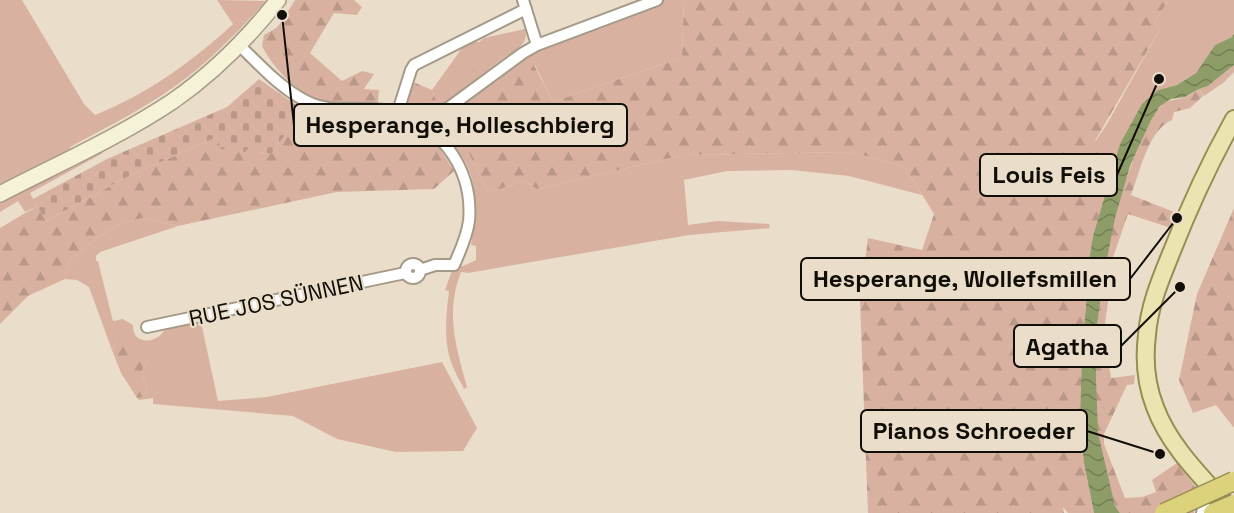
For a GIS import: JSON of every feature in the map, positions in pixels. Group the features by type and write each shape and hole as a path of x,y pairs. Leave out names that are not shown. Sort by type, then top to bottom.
{"highway":[{"path":"1164,513 1234,481"}],"main road":[{"path":"0,194 131,126 172,101 240,45 278,0"},
{"path":"1234,119 1202,178 1184,221 1154,300 1147,333 1147,380 1155,407 1178,450 1222,504 1234,513"}],"street":[{"path":"240,45 280,83 306,102 323,108 382,110 407,116 425,125 537,45 657,0"},
{"path":"400,105 414,65 524,5 537,45"},
{"name":"RUE JOS SÜNNEN","path":"147,327 405,273 407,266 411,264 416,265 420,270 435,265 454,265 469,223 469,201 465,179 456,159 443,141 425,125"},
{"path":"1202,513 1204,505 1222,504"}],"green space":[{"path":"0,0 22,0 84,104 95,115 132,98 168,76 233,24 217,0 266,1 220,49 176,86 132,114 70,147 74,155 100,148 103,153 30,193 37,206 25,212 18,201 0,212"},
{"path":"295,0 354,0 362,7 357,15 334,13 310,53 342,81 362,71 374,74 364,89 379,90 378,103 325,101 306,94 280,72 262,46 264,35 276,28 287,16"},
{"path":"657,0 684,0 682,57 553,102 535,65 457,138 467,149 488,193 524,181 537,189 683,155 851,152 905,167 922,195 849,176 792,170 727,171 684,180 688,225 718,221 769,224 770,228 689,235 468,273 461,272 456,287 453,316 456,344 467,387 464,389 453,367 448,349 446,319 449,291 445,290 454,265 463,266 476,260 476,246 471,245 475,199 469,171 463,158 445,134 443,118 538,50"},
{"path":"684,0 1169,0 1154,22 1160,29 1095,141 1118,153 1093,236 1086,278 1082,355 1084,463 1094,513 1068,513 1063,507 1064,513 868,513 860,301 868,238 922,250 934,214 905,167 851,152 683,155 537,189 524,181 488,193 467,149 457,138 470,104 531,59 553,102 682,57"},
{"path":"1169,0 1234,0 1234,33 1232,37 1215,45 1196,73 1177,85 1158,90 1120,144 1118,153 1095,142 1160,29 1154,22"},
{"path":"525,29 525,39 519,48 501,60 499,57 451,92 454,96 434,110 436,100 432,90 467,41 479,42 484,38"},
{"path":"487,56 499,57 501,60 454,96 451,92"},
{"path":"1234,65 1234,72 1204,96 1199,89 1208,86"},
{"path":"259,79 303,110 271,154 260,152 250,146 245,152 221,149 217,137 127,177 46,221 33,199 107,159 227,107"},
{"path":"413,82 432,90 436,100 434,110 419,114 405,110 404,103"},
{"path":"1199,89 1203,96 1190,108 1174,112 1172,120 1164,125 1151,142 1131,195 1177,213 1171,228 1128,214 1108,272 1112,274 1104,331 1111,378 1135,375 1134,384 1127,385 1104,434 1104,444 1125,498 1142,497 1156,492 1152,480 1177,463 1203,497 1194,508 1194,513 1120,513 1115,506 1097,430 1098,321 1108,248 1127,177 1150,121 1164,103 1185,97"},
{"path":"300,114 330,131 357,138 399,139 437,144 454,171 434,189 337,192 178,226 142,218 122,223 95,239 69,261 65,279 28,296 0,324 0,228 37,206 46,221 127,177 217,137 250,145 260,152 271,154"},
{"path":"1234,208 1234,428 1216,405 1193,413 1179,380 1197,294"},
{"path":"142,218 178,226 100,252 96,256 113,321 123,319 133,325 137,337 144,340 152,340 171,328 201,322 218,401 267,397 442,362 477,428 463,451 396,452 337,439 293,416 153,404 153,398 139,400 137,398 147,393 142,370 148,360 133,347 117,341 112,350 89,287 77,280 65,279 69,261 95,239 122,223"},
{"path":"125,339 133,347 146,351 148,360 142,370 147,393 143,397 137,398 121,373 112,350 117,341"}],"water":[{"path":"1234,33 1234,65 1208,86 1185,97 1171,99 1160,106 1130,166 1115,218 1096,333 1098,433 1115,506 1120,513 1094,513 1084,463 1080,422 1086,278 1093,236 1120,144 1142,104 1158,90 1177,85 1196,73 1215,45 1232,37"}],"place":[{"name":"Hesperange, Holleschbierg","path":"282,15"},
{"name":"Louis Feis","path":"1159,79"},
{"name":"Hesperange, Wollefsmillen","path":"1177,218"},
{"name":"Agatha","path":"1180,287"},
{"name":"Pianos Schroeder","path":"1160,454"}]}
